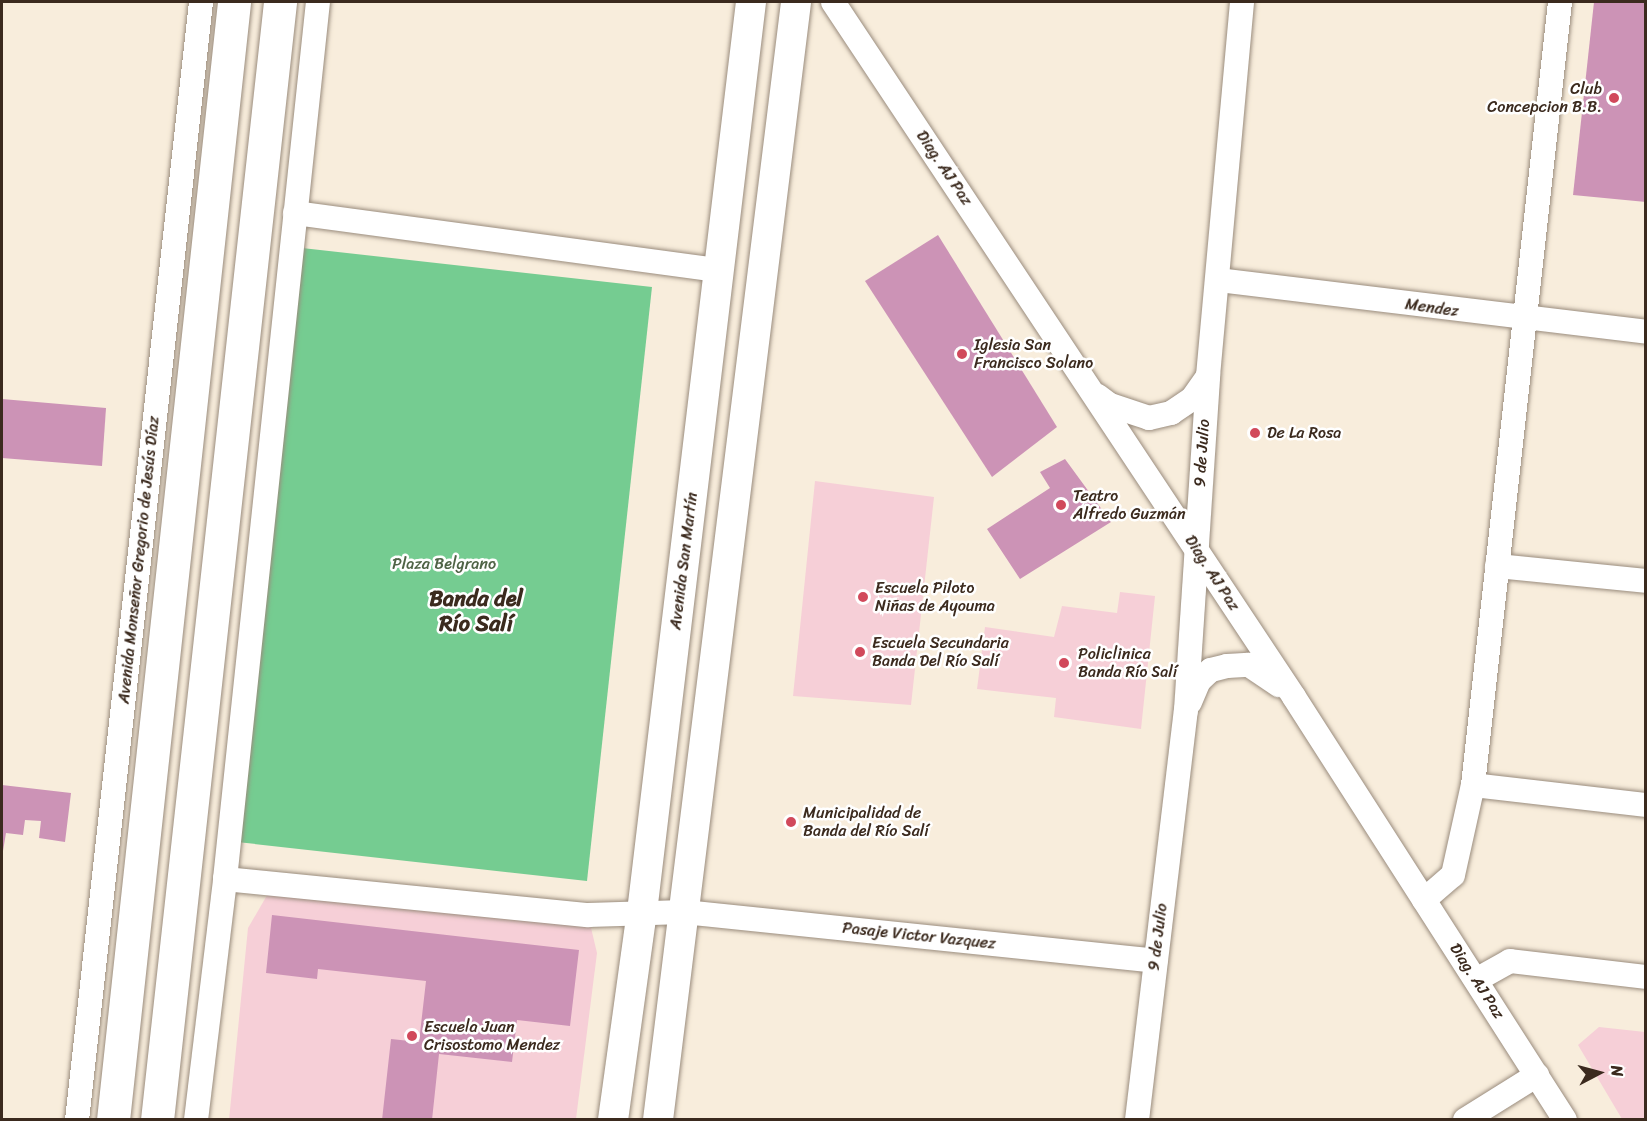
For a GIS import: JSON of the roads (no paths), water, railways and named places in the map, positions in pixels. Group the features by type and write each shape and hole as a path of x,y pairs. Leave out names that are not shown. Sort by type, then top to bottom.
{"main road":[{"name":"Avenida Monseñor Gregorio de Jesús Díaz","path":"113,1119 234,2"},
{"path":"157,1119 280,2"}],"street":[{"name":"Avenida Monseñor Gregorio de Jesús Díaz","path":"77,1119 201,2"},
{"path":"196,1119 225,879 318,2"},
{"name":"Avenida San Martín","path":"613,1119 642,912 751,2"},
{"path":"658,1119 796,2"},
{"name":"Diag. AJ Paz","path":"833,2 1294,697 1565,1119"},
{"name":"9 de Julio","path":"1137,1119 1186,710 1208,376 1219,280 1242,2"},
{"path":"1424,900 1453,875 1473,785 1560,2"},
{"path":"295,213 719,270"},
{"name":"Mendez","path":"1219,280 1524,320 1646,332"},
{"path":"1091,391 1110,405 1149,418 1171,413 1192,399 1208,376"},
{"path":"1497,566 1646,581"},
{"path":"1186,710 1199,681 1211,670 1227,666 1249,665 1261,670 1294,697"},
{"path":"1473,785 1646,805"},
{"name":"Pasaje Victor Vazquez","path":"225,879 588,915 684,912 1155,961"},
{"path":"1476,980 1510,961 1646,977"},
{"path":"1465,1119 1537,1075"}],"place":[{"name":"Club Concepcion B.B.","path":"1614,98"},
{"name":"Iglesia San Francisco Solano","path":"962,354"},
{"name":"De La Rosa","path":"1255,433"},
{"name":"Teatro Alfredo Guzmán","path":"1061,505"},
{"name":"Escuela Piloto Niñas de Ayouma","path":"863,597"},
{"name":"Escuela Secundaria Banda Del Río Salí","path":"860,652"},
{"name":"Policlinica Banda Río Salí","path":"1064,663"},
{"name":"Municipalidad de Banda del Río Salí","path":"791,822"},
{"name":"Escuela Juan Crisostomo Mendez","path":"412,1036"}],"district":[{"name":"Banda del Río Salí","path":"476,610"}],"park label":[{"name":"Plaza Belgrano","path":"444,564"}]}
